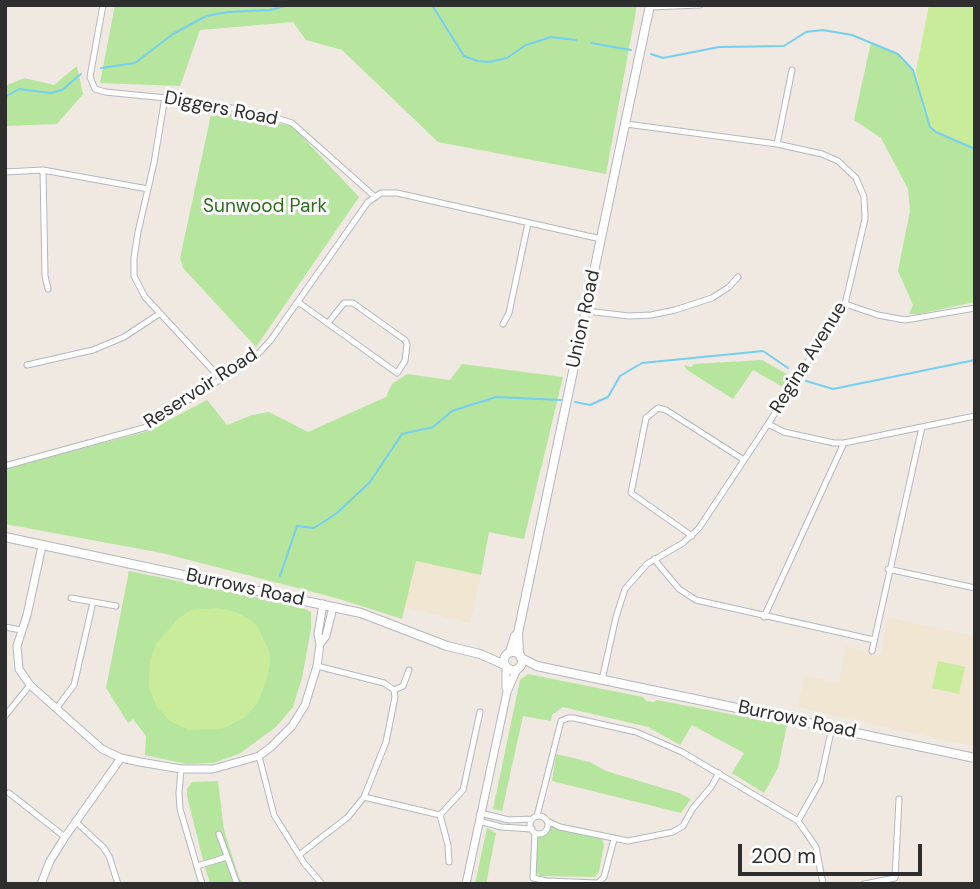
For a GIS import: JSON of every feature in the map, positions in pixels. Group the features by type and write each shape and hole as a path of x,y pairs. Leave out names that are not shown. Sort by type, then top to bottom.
{"main road":[{"name":"Union Road","path":"515,659 515,636 519,633 650,6"},
{"name":"Burrows Road","path":"5,537 376,617 447,646 480,654 515,659 602,680 975,758"},
{"name":"Burrows Road","path":"480,654 506,666"},
{"path":"506,666 515,659"}],"street":[{"name":"Diggers Road","path":"103,5 90,77 99,91 165,97 254,113 292,123 374,196"},
{"path":"650,6 700,5"},
{"path":"777,144 792,70"},
{"path":"165,97 135,246 134,276 145,298 220,378"},
{"name":"Regina Avenue","path":"602,680 625,589 639,571 654,559 692,536 768,425 845,304 865,219 864,197 856,178 838,161 822,154 777,144 625,124"},
{"path":"5,172 43,170 148,189"},
{"path":"43,170 45,276 48,289"},
{"path":"374,196 397,193 601,239"},
{"name":"Reservoir Road","path":"5,466 147,427 255,357 270,341 374,196"},
{"path":"503,324 509,313 528,223"},
{"path":"586,310 629,316 675,310 712,298 729,287 738,277"},
{"path":"298,302 397,373 405,361 407,344 395,332 353,303 344,303 328,323"},
{"path":"845,304 878,315 905,320 975,308"},
{"path":"27,365 93,351 124,337 159,314"},
{"path":"692,536 631,493 646,418 658,408 666,410 744,460"},
{"path":"768,425 784,432 844,443 975,416"},
{"path":"872,651 888,569 922,427"},
{"path":"764,617 844,443"},
{"path":"42,546 17,646 17,663 30,685 56,709 102,749 121,758 181,769 213,769 259,756 286,733 305,705 317,666 323,604"},
{"path":"654,559 679,589 696,600 874,640"},
{"path":"888,569 975,588"},
{"path":"71,598 117,606"},
{"path":"56,709 74,685 93,602"},
{"path":"320,644 326,636 333,607"},
{"path":"5,627 21,630"},
{"name":"Union Road","path":"466,884 515,659"},
{"path":"299,855 348,817 364,797 386,742 395,697 394,690 384,683 317,666"},
{"name":"Union Road","path":"506,666 506,692"},
{"path":"394,690 403,686 408,670"},
{"path":"5,716 30,685"},
{"path":"440,815 463,790 480,712"},
{"path":"534,818 542,804 559,725 568,718 645,734 719,773 798,821 816,847 822,884"},
{"path":"798,821 820,782 832,727"},
{"path":"259,756 274,815 299,855 322,884"},
{"path":"41,884 50,861 65,836 121,758"},
{"path":"181,769 180,810 202,884"},
{"path":"480,817 509,820 546,819 560,827 635,842 679,830 719,773"},
{"path":"9,793 65,836"},
{"path":"864,884 895,878 900,796"},
{"path":"364,797 440,815"},
{"path":"542,804 546,819 539,831 532,881 598,883 604,877 614,839"},
{"path":"440,815 448,845 449,862"},
{"path":"480,817 501,827 539,831 560,827"},
{"path":"534,818 539,831"},
{"path":"75,821 103,847 109,856 118,884"},
{"path":"219,834 237,884"},
{"path":"197,866 227,857"}],"shaded area":[{"path":"416,561 481,575 470,623 405,607"},
{"path":"888,618 975,636 975,747 798,707 804,676 839,683 846,646 880,656"}],"green space":[{"path":"115,5 637,5 606,174 438,142 342,50 306,40 293,22 200,30 180,86 100,83"},
{"path":"929,5 975,5 975,149 936,132 930,127 922,107 916,71"},
{"path":"871,42 898,54 913,70 930,127 936,133 975,149 975,302 909,314 913,305 898,271 910,211 908,189 881,138 854,120"},
{"path":"77,66 83,94 57,124 5,126 5,86 24,78 54,85"},
{"name":"Sunwood Park","path":"212,110 292,126 359,197 256,347 183,268 180,258"},
{"path":"762,360 790,376 783,387 753,370 733,399 687,370 684,365 691,367 694,364"},
{"path":"462,364 563,377 524,539 489,532 481,575 416,561 402,619 336,598 162,553 5,524 5,469 148,431 207,400 227,425 252,415 269,412 308,432 386,397 392,384 407,374 450,380"},
{"path":"129,571 296,605 311,612 311,629 302,678 293,707 276,727 239,754 213,763 186,764 145,755 146,736 133,719 128,723 106,688"},
{"path":"218,608 236,612 258,627 269,651 267,679 257,704 244,718 222,729 189,730 170,721 156,706 149,688 150,660 156,644 178,619 191,610"},
{"path":"938,661 965,667 959,694 932,688"},
{"path":"528,674 643,697 646,701 657,700 787,725 778,768 764,793 732,773 744,753 692,725 680,745 648,727 563,707 552,715 551,721 523,716 502,811 493,809 520,680"},
{"path":"556,754 590,762 606,771 691,799 681,813 552,781"},
{"path":"218,781 224,830 239,878 244,884 210,884 202,856 187,789 192,782"},
{"path":"554,826 602,838 604,845 599,871 595,877 541,876 535,873 534,855 538,836 548,827"},
{"path":"487,828 496,833 486,884 475,884"}],"waterway":[{"path":"101,68 135,63 173,34 206,16 270,10 289,5"},
{"path":"432,5 464,56 478,61 490,62 507,58 526,45 551,37 576,40"},
{"path":"651,54 663,58 719,47 784,46 806,32 823,30 852,35 898,54 913,70 930,127 975,149"},
{"path":"591,43 631,50"},
{"path":"5,97 19,89 51,93 62,90 81,74"},
{"path":"575,402 590,405 608,397 620,376 642,363 763,351 788,368"},
{"path":"806,381 833,389 975,360"},
{"path":"280,576 297,526 314,528 337,513 370,482 402,434 433,427 452,411 496,397 561,400"}]}
